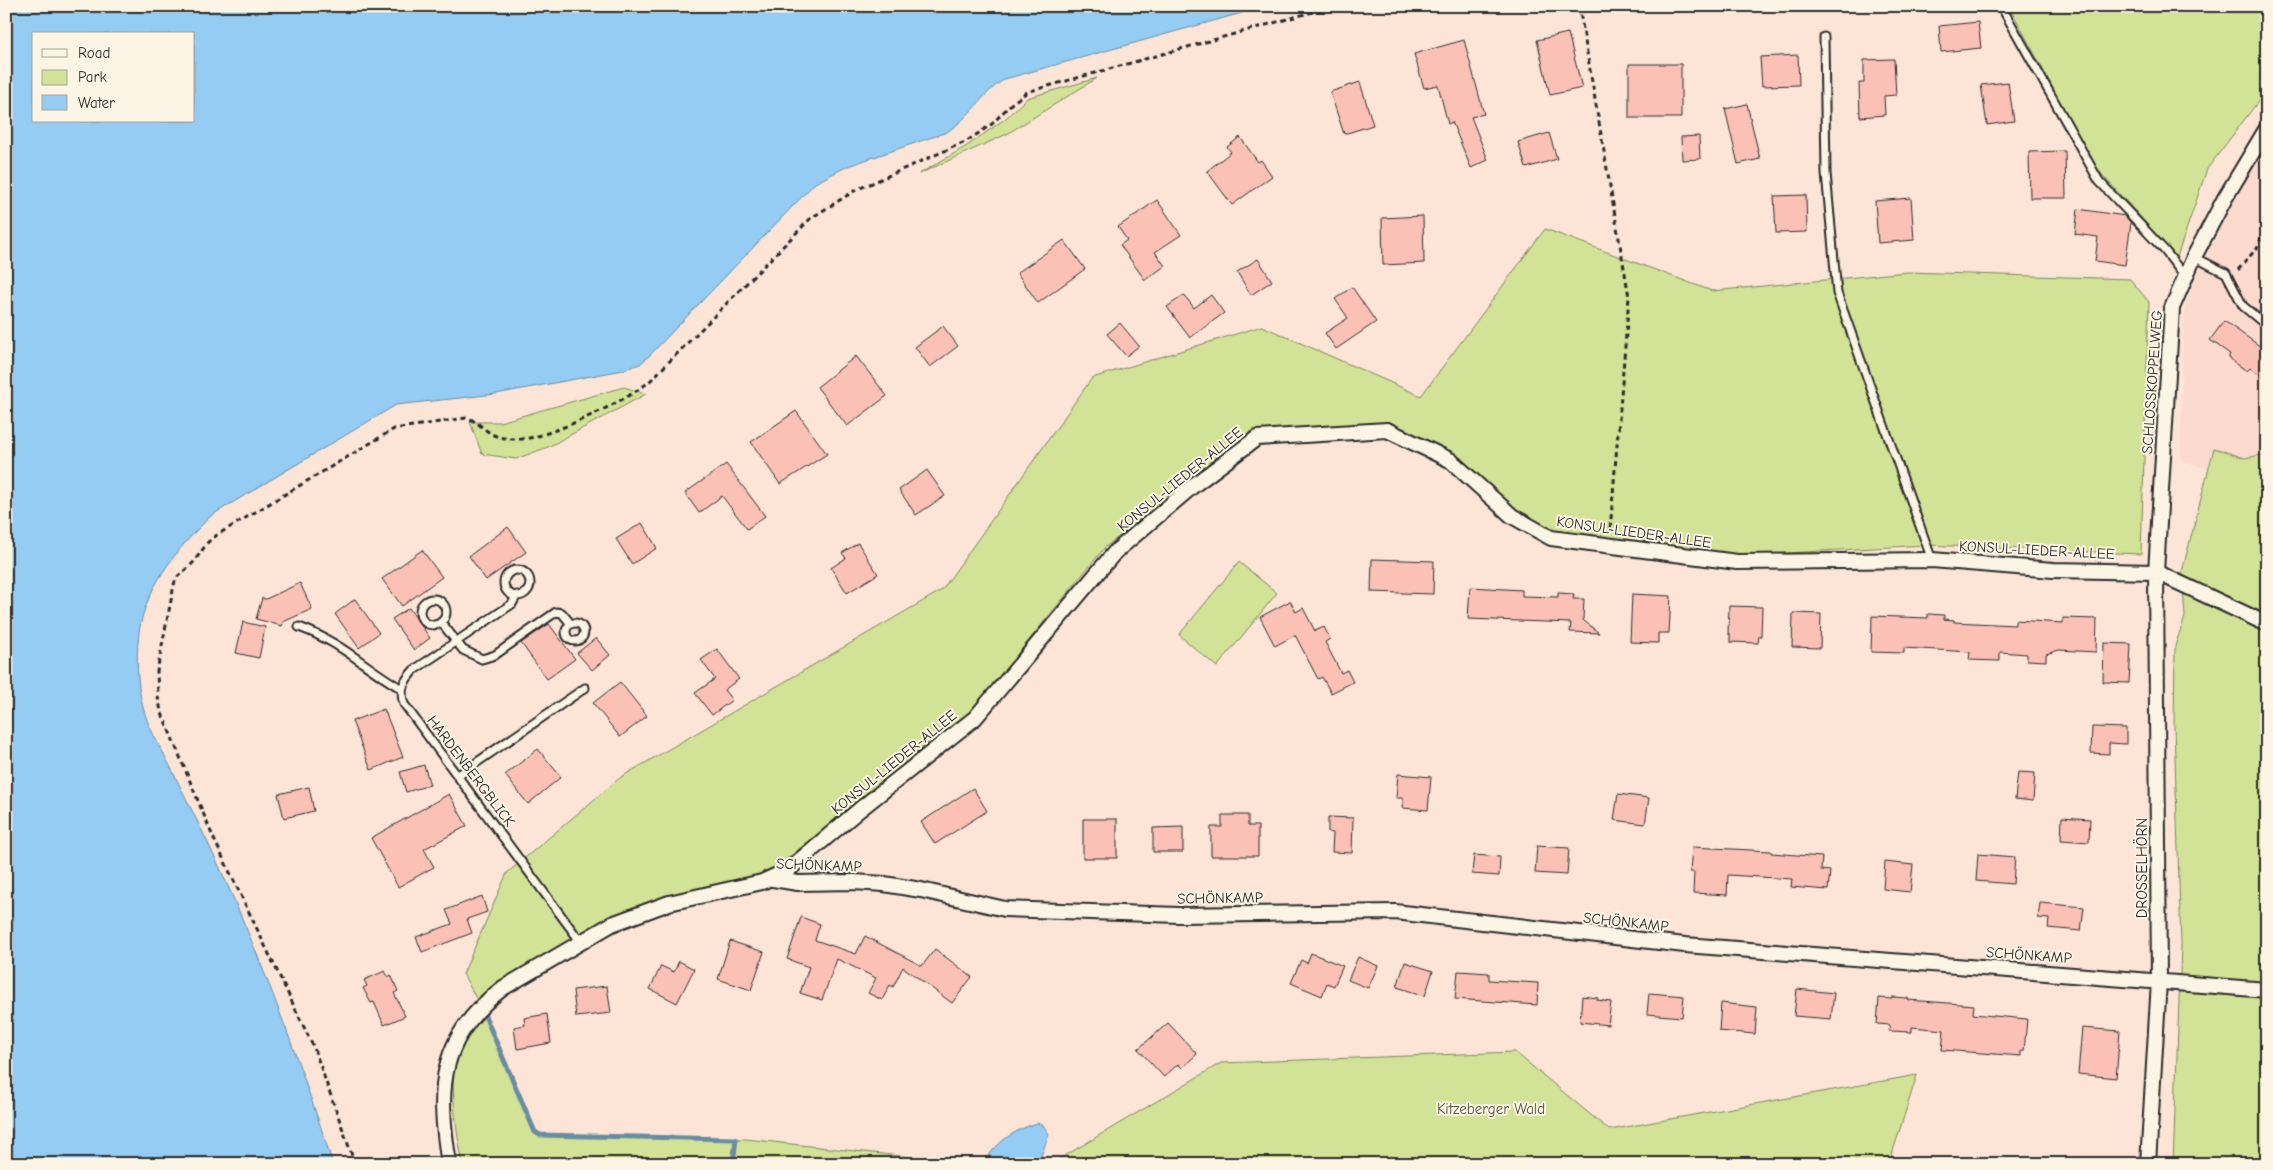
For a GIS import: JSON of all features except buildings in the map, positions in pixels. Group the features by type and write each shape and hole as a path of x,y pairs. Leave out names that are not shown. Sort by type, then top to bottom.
{"street":[{"name":"SCHLOSSKOPPELWEG","path":"2156,572 2172,308 2194,256 2224,198 2267,128"},
{"name":"KONSUL-LIEDER-ALLEE","path":"773,879 788,870 859,810 975,718 1115,552 1194,485 1257,438 1387,430 1450,460 1512,516 1551,538 1737,562 1932,560 2053,570 2156,572 2267,624"},
{"name":"DROSSELHÖRN","path":"2148,1164 2159,981 2156,572"},
{"name":"SCHÖNKAMP","path":"449,1164 444,1137 443,1086 445,1068 463,1028 479,1009 503,988 580,941 612,924 639,913 773,879 798,883 854,882 884,884 921,890 1005,909 1179,915 1395,912 1686,945 2267,990"}],"lane":[{"path":"2001,6 2098,181 2164,251 2186,278"},
{"path":"1824,37 1826,173 1836,293 1932,560"},
{"path":"2194,256 2226,273 2243,306 2267,326"},
{"path":"299,627 334,642 402,689 414,670 512,604 517,595"},
{"path":"441,622 456,642 471,656 488,659 551,614 556,612 562,613 571,624"},
{"path":"457,776 585,688"},
{"name":"HARDENBERGBLICK","path":"402,689 404,704 580,941"}],"path":[{"path":"355,1164 314,1048 213,837 161,711 158,697 157,672 176,578 193,563 208,542 217,535 394,429 466,418 472,419 484,431 498,436 528,439 577,421 632,394 650,381 811,218 856,190 968,141 992,124 1015,100 1027,92 1334,6"},
{"path":"1579,6 1629,297 1609,546"},
{"path":"2229,280 2258,248 2267,224"}],"shaded area":[{"path":"2267,133 2267,454 2245,458 2215,448 2207,469 2181,460 2182,359 2185,306 2226,203"}],"green space":[{"path":"2009,6 2267,6 2267,90 2207,169 2177,257 2095,167"},
{"path":"1097,78 1007,134 919,174 970,144 1006,118 1027,98"},
{"path":"1545,229 1712,291 1907,272 2130,279 2149,302 2141,554 1926,545 1735,556 1553,532 1387,427 1257,435 1105,547 970,713 769,873 649,905 582,935 477,1000 463,974 507,873 621,777 942,590 1092,378 1262,326 1421,396"},
{"path":"624,387 646,394 548,447 516,459 482,454 470,422 500,422"},
{"path":"2214,448 2245,458 2267,454 2267,1164 2173,1164 2181,945 2174,726 2175,646 2185,617 2182,572"},
{"path":"1239,562 1277,593 1217,667 1179,635"},
{"path":"485,1016 535,1132 540,1135 746,1139 973,1164 463,1164 454,1108 454,1063 459,1047 465,1037 472,1027"},
{"name":"Kitzeberger Wald","path":"1515,1052 1609,1130 1917,1075 1889,1164 1051,1164 1221,1063"}],"water":[{"path":"6,6 1267,6 1005,79 989,91 963,120 947,132 848,166 815,183 640,364 623,370 496,394 396,405 212,515 186,542 163,572 146,606 141,624 137,651 137,670 145,714 213,852 249,934 311,1097 333,1164 6,1164"},
{"path":"1037,1123 1043,1125 1049,1134 1040,1159 1034,1164 984,1163 994,1149 1006,1138 1021,1129"}],"waterway":[{"path":"485,1016 535,1132 540,1135 736,1139 733,1164"}]}
